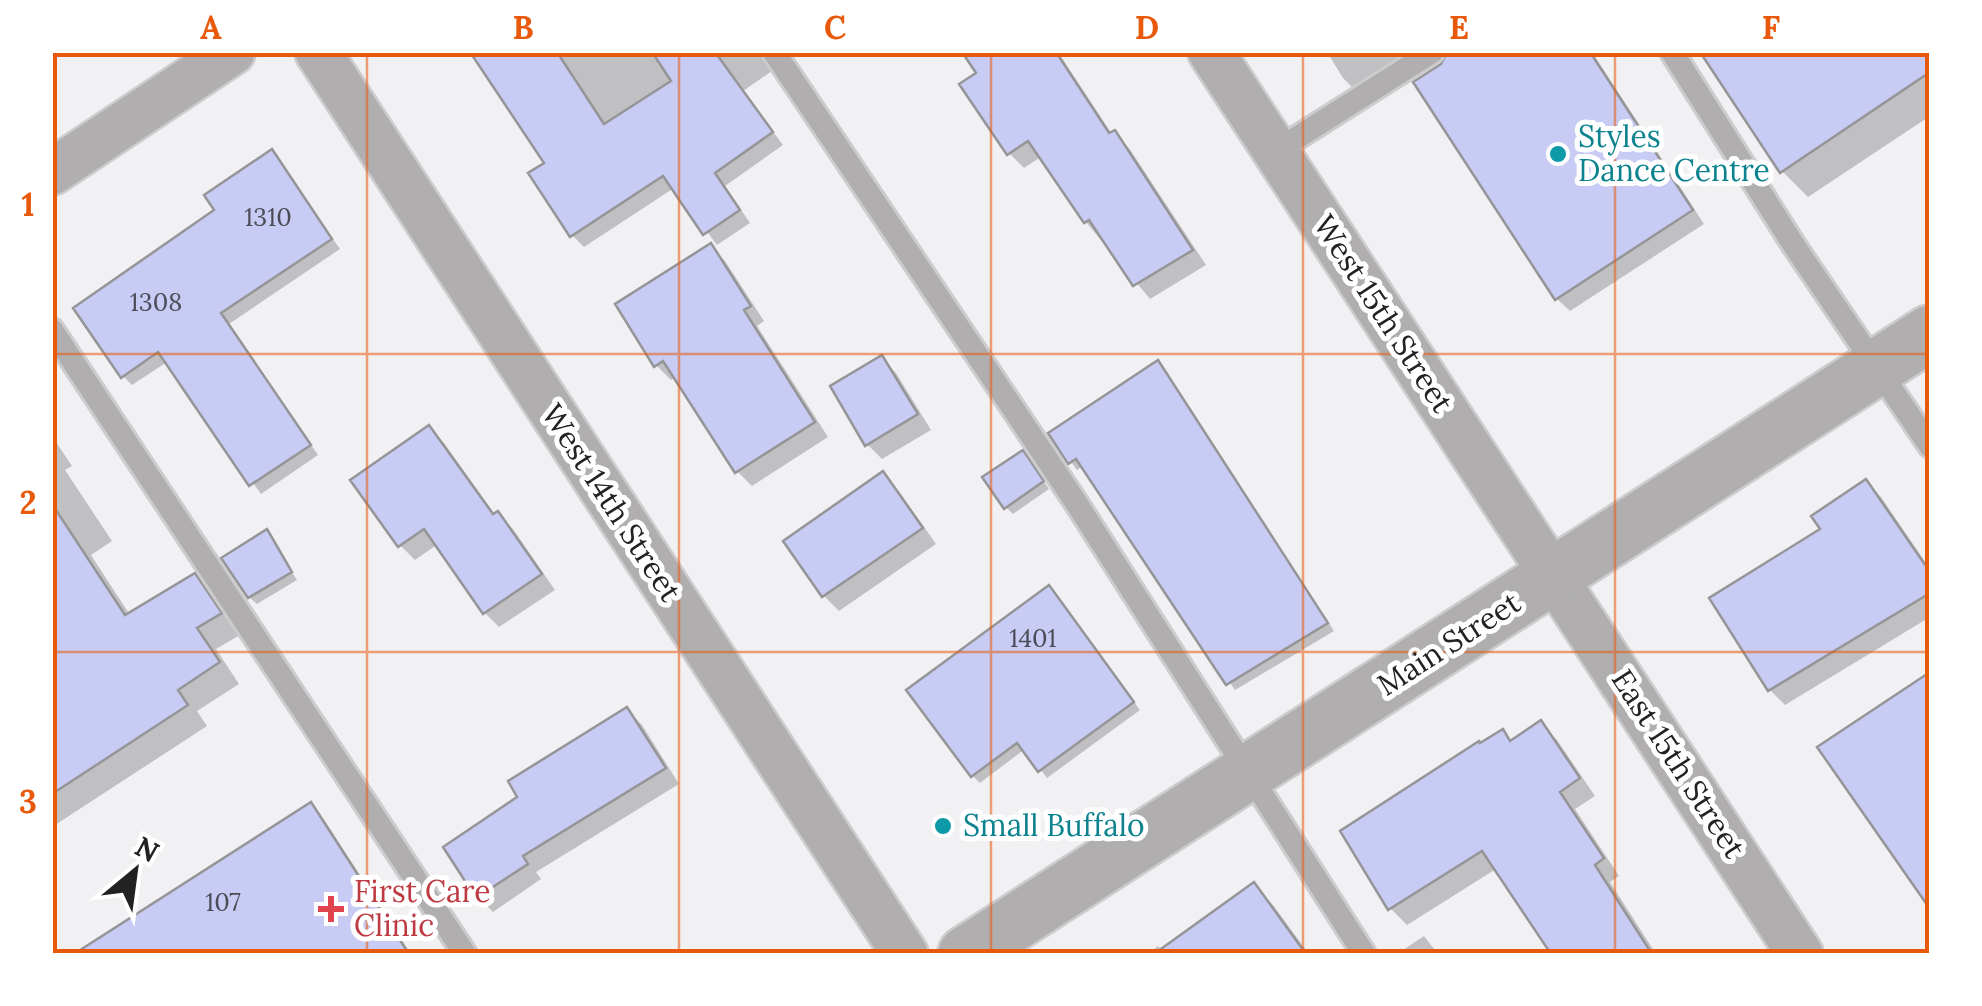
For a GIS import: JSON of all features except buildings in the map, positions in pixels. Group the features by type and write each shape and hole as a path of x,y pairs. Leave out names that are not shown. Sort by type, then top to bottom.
{"street":[{"path":"52,172 232,52"},
{"name":"West 14th Street","path":"318,52 906,954"},
{"name":"West 15th Street","path":"1211,52 1556,575"},
{"name":"Main Street","path":"966,954 1930,333"},
{"name":"East 15th Street","path":"1556,575 1800,954"}],"lane":[{"path":"774,52 1075,501 1364,954"},
{"path":"1276,151 1432,52"},
{"path":"1672,52 1874,366 1930,446"},
{"path":"52,330 465,954"}],"place":[{"name":"Styles Dance Centre","path":"1558,154"},
{"name":"Small Buffalo","path":"943,826"},
{"name":"First Care Clinic","path":"331,909"}]}
